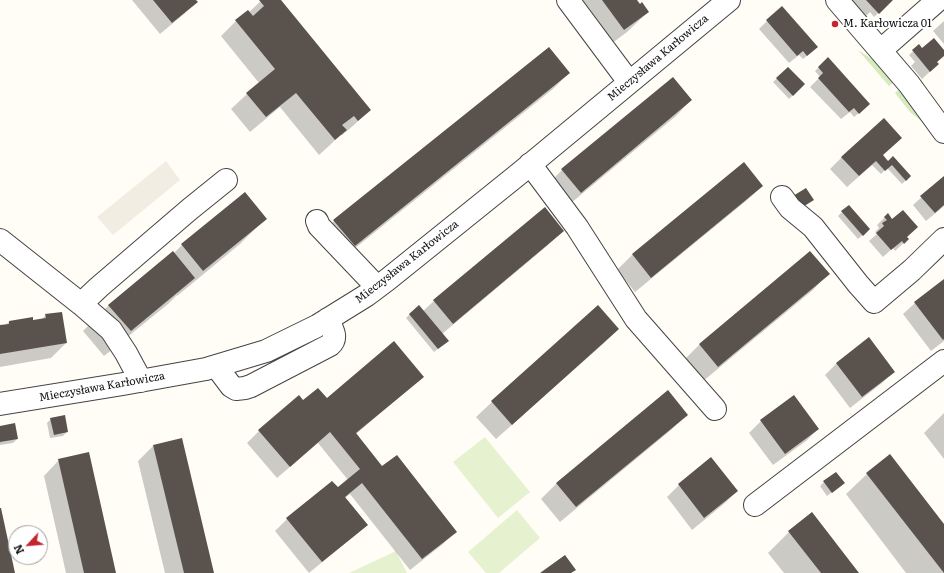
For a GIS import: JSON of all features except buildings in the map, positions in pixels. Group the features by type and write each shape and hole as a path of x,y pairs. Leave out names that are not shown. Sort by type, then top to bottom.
{"street":[{"path":"568,0 629,82"},
{"name":"Mieczysława Karłowicza","path":"0,404 206,369 266,351 317,326 378,287 729,0"},
{"path":"837,0 909,84 944,132"},
{"path":"881,50 938,0"},
{"path":"530,164 578,227 636,319 715,409"},
{"path":"82,304 104,282 226,180"},
{"path":"782,197 790,208 813,227 874,302 912,270 944,239"},
{"path":"317,221 319,226 378,287"},
{"path":"0,240 82,304 111,330 126,353 141,381"},
{"path":"216,366 231,386 236,389 251,386 330,345 333,342 334,335 328,319"},
{"path":"755,505 944,361"}],"green space":[{"path":"858,50 878,63 895,81 889,86"},
{"path":"901,88 925,124 910,112 895,93"},
{"path":"485,437 530,492 498,518 453,462"},
{"path":"517,510 540,538 499,573 486,573 468,552"},
{"path":"396,551 407,573 349,573"}],"shaded area":[{"path":"166,161 180,180 113,235 97,217"}],"place":[{"name":"M. Karłowicza 01","path":"835,24"}]}
